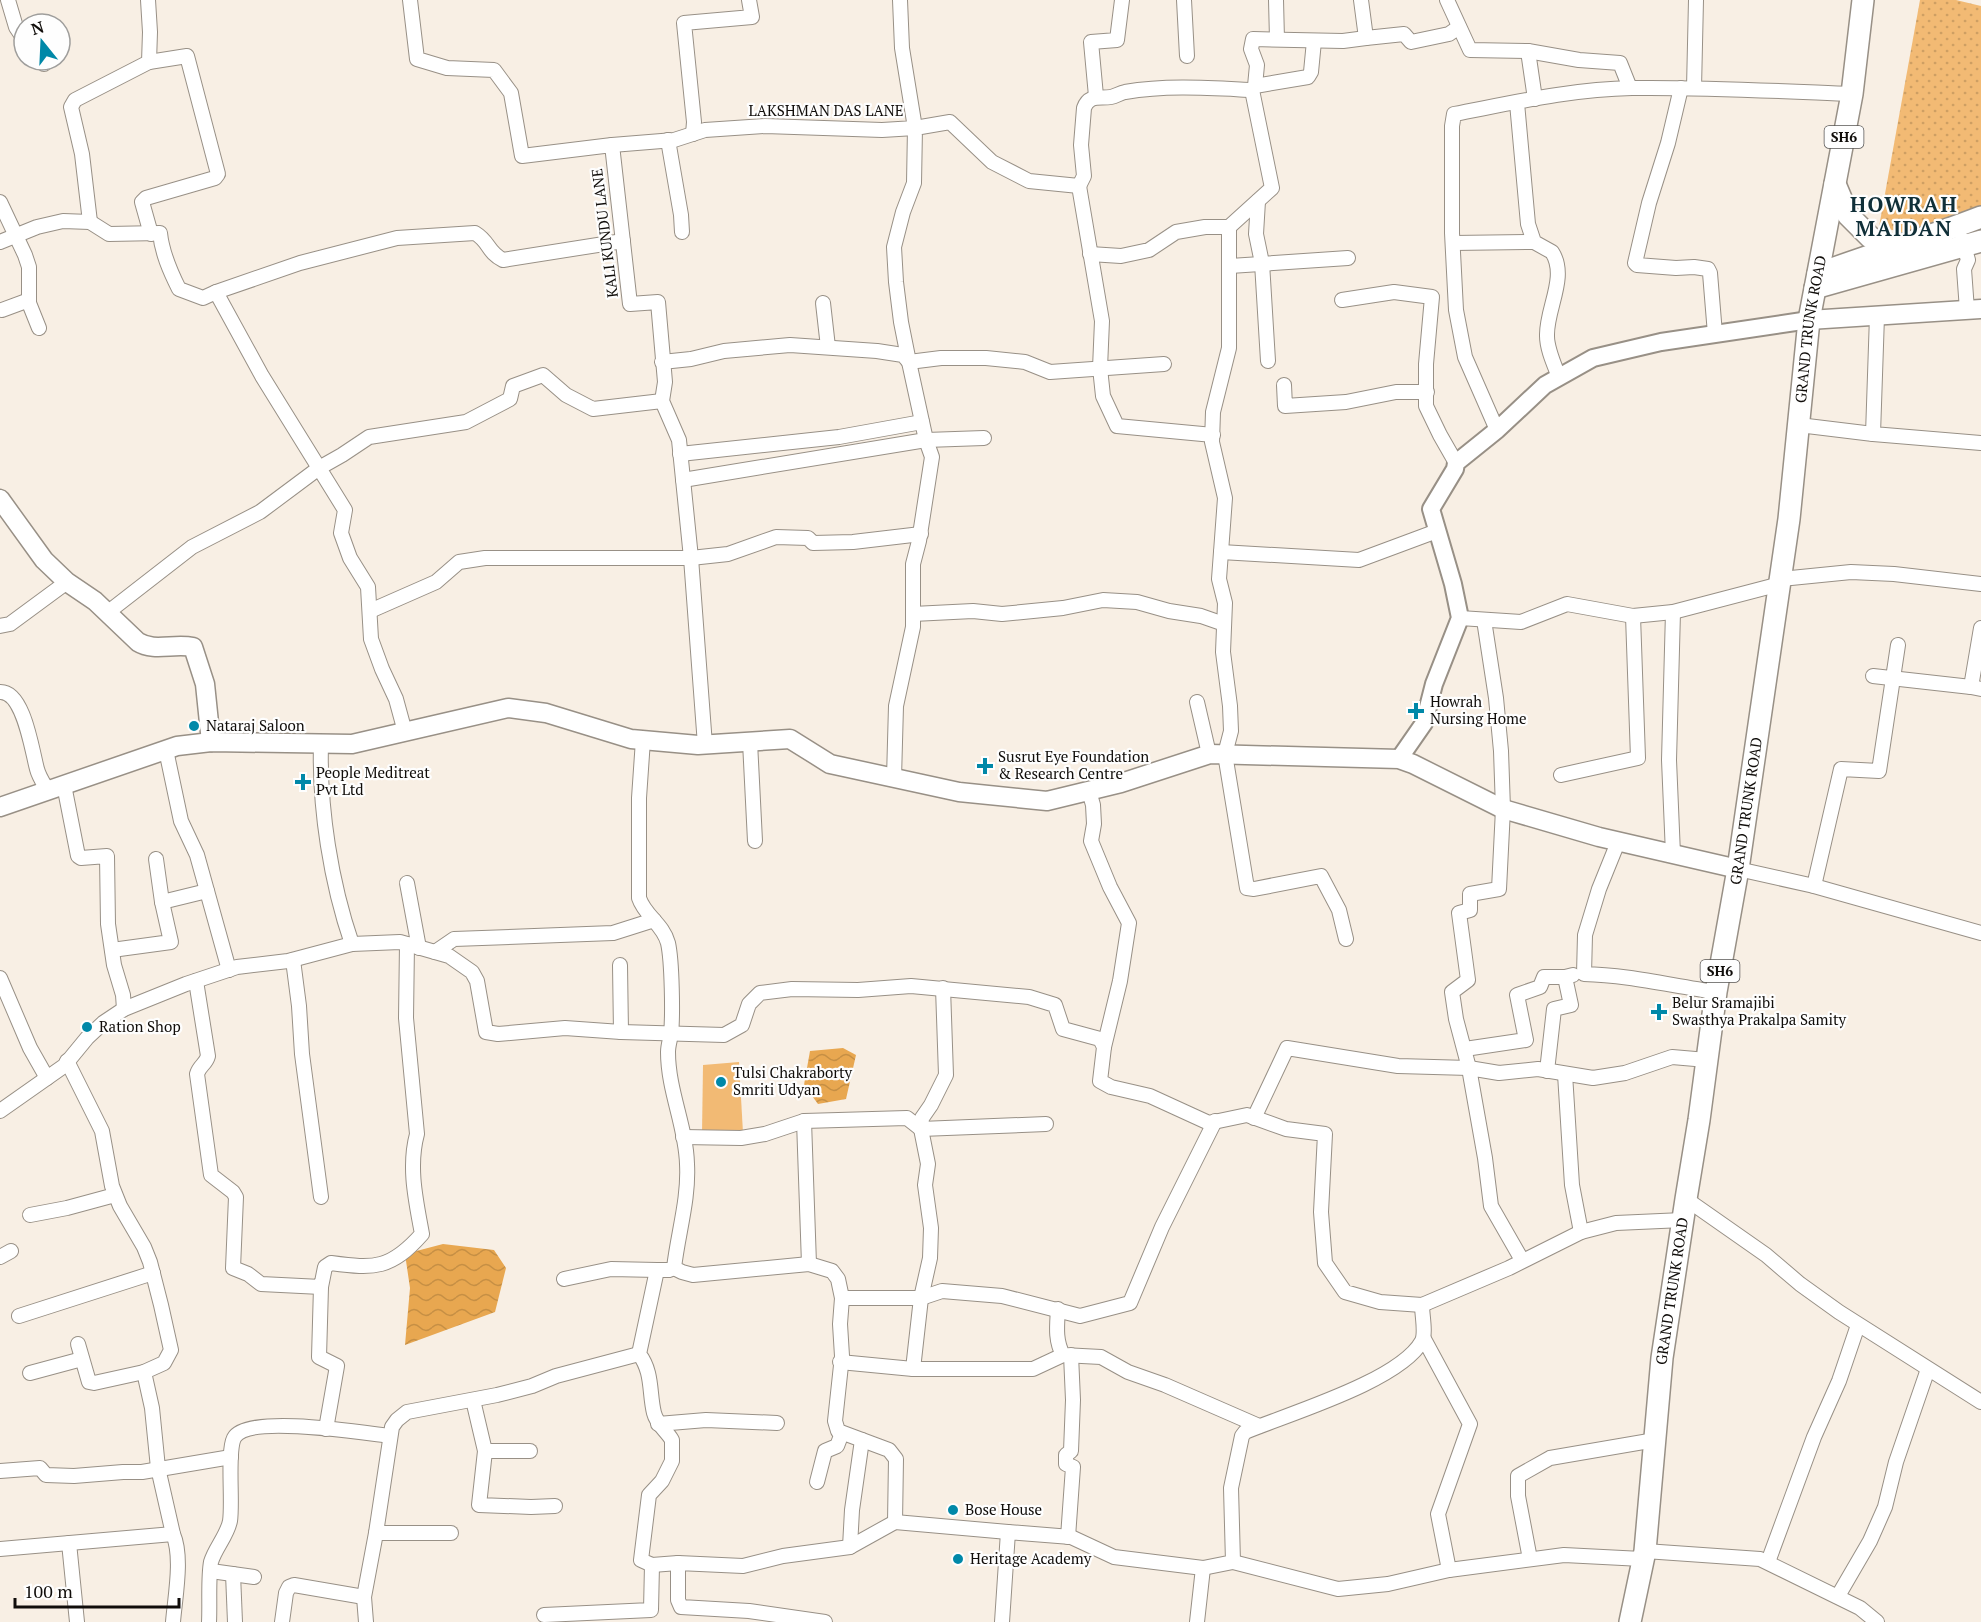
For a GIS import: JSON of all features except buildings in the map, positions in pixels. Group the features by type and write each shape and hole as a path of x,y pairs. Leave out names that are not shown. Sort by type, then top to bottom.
{"main road":[{"name":"GRAND TRUNK ROAD","path":"1630,1622 1643,1555 1662,1358 1716,992 1738,869 1789,519 1809,320 1852,94 1863,0"},
{"path":"1835,184 1848,215 1870,237 1888,249"},
{"path":"1816,281 1888,249 1981,217"},
{"path":"1816,281 1973,244"},
{"path":"1809,320 1974,309"},
{"path":"0,499 44,560 67,582 95,601 145,646 192,647 205,684 211,742"},
{"path":"0,807 177,746 211,742 352,744 508,708 546,712 631,739 705,745 790,740 830,764 958,792 1047,801 1120,783 1217,754 1399,759 1503,809 1618,842 1738,869"}],"street":[{"path":"148,0 149,62"},
{"name":"KALI KUNDU LANE","path":"410,0 417,59 447,68 494,70 511,93 522,156 612,145 630,304 658,302 665,382 662,401 679,440 691,558 705,745"},
{"path":"693,134 694,122 684,23 752,17 749,0"},
{"name":"LAKSHMAN DAS LANE","path":"612,145 668,140 705,130 765,126 882,130 915,128 902,48 900,0"},
{"path":"1096,96 1091,42 1117,40 1122,0"},
{"path":"1184,0 1187,56"},
{"path":"1276,0 1277,39"},
{"path":"1361,0 1366,38"},
{"path":"1447,0 1470,50 1528,51 1595,62 1620,63 1630,88"},
{"path":"1696,0 1688,88 1649,203 1635,263 1677,268 1698,267 1708,270 1715,334"},
{"path":"1090,255 1121,256 1149,250 1176,232 1205,227 1229,227 1272,188 1254,88 1257,65 1251,49 1253,39 1343,41 1404,34 1411,42 1449,34 1459,27"},
{"path":"1213,435 1117,426 1103,396 1100,368 1102,321 1079,186 1084,176 1081,145 1084,108 1086,103 1096,96 1111,97 1122,92 1187,86 1254,88 1308,77 1311,72 1314,41"},
{"path":"1528,51 1535,99"},
{"path":"90,222 82,154 71,106 75,100 149,62 187,56 218,174 214,178 146,198 142,202 151,234"},
{"path":"1497,430 1465,357 1456,310 1453,243 1452,126 1454,114 1535,99 1630,88 1852,94"},
{"path":"1517,103 1526,204 1534,242"},
{"path":"894,778 896,706 913,627 913,564 921,534 932,457 926,440 901,322 894,247 903,212 914,183 915,128 950,123 992,162 1029,181 1079,186"},
{"path":"668,140 682,232"},
{"path":"1258,201 1256,234 1262,263 1268,361"},
{"path":"0,202 29,267 29,300 39,328"},
{"path":"0,242 37,227 63,221 90,222 109,234 160,232 161,244 170,272 179,289 203,298 300,263 397,238 475,233 485,239 492,255 503,260 623,241"},
{"path":"1958,226 1973,244 1964,269 1974,309"},
{"path":"1217,754 1231,731 1223,652 1225,603 1219,579 1225,498 1214,454 1213,435 1213,412 1229,348 1229,227"},
{"path":"1453,243 1534,242 1551,251 1556,261 1556,285 1546,338 1558,377"},
{"path":"1230,266 1348,258"},
{"path":"216,292 262,376 345,510 341,533 350,558 369,587 371,639 396,699 405,732"},
{"path":"1342,300 1394,292 1432,297 1426,364 1426,406 1456,463 1455,469 1431,509 1453,584 1460,618 1434,684 1424,723 1399,759"},
{"path":"2,310 29,300"},
{"path":"823,303 828,347"},
{"path":"1873,434 1877,316"},
{"path":"1456,463 1497,430 1545,385 1593,358 1661,342 1809,320"},
{"path":"663,362 691,359 724,351 790,345 903,356 909,362"},
{"path":"909,362 940,358 986,358 1025,362 1050,372 1164,364"},
{"path":"107,613 192,547 260,512 319,468 369,437 466,422 510,399 513,386 543,375 566,395 593,409 662,401"},
{"path":"1284,386 1286,406 1346,402 1396,392 1427,392"},
{"path":"680,454 839,437 922,422"},
{"path":"1798,425 1981,443"},
{"path":"683,480 926,440 984,438"},
{"path":"1221,552 1359,560 1437,531"},
{"path":"370,611 436,582 459,562 485,558 691,558 728,554 776,537 808,538 813,543 853,542 921,534"},
{"path":"1460,618 1521,622 1567,604 1633,616 1673,612 1780,582 1851,572 1894,574 1981,584"},
{"path":"0,626 10,624 67,582"},
{"path":"913,614 973,611 1002,614 1063,608 1103,600 1137,602 1169,611 1201,616 1224,624"},
{"path":"1673,612 1669,760 1673,854"},
{"path":"1561,775 1638,758 1633,616"},
{"path":"1484,620 1496,698 1503,809 1499,889 1470,894 1470,910 1459,913 1468,980 1452,992 1456,1020 1469,1068 1491,1206 1522,1260"},
{"path":"1873,676 1976,688 1981,628"},
{"path":"1814,886 1841,769 1879,771 1898,645"},
{"path":"0,692 5,692 16,700 31,740 38,771 56,788 78,856 81,858 107,856 107,913 114,965 120,981 124,1009"},
{"path":"1197,702 1217,754 1247,888 1254,889 1321,876 1339,910 1346,939"},
{"path":"643,740 639,798 639,898 643,909 662,928 668,944 671,1034 668,1050 671,1086 687,1163 687,1194 675,1268"},
{"path":"750,742 754,841"},
{"path":"321,743 320,767 326,826 341,914 352,945"},
{"path":"166,750 181,821 197,855 229,970"},
{"path":"1089,791 1093,805 1094,824 1091,841 1110,887 1129,923 1120,981 1104,1047 1100,1081 1111,1087 1150,1096 1209,1123 1247,1115 1286,1129 1325,1134 1322,1212 1325,1263 1345,1292 1380,1302 1422,1305 1465,1288 1581,1232 1684,1210 1766,1256 1800,1284 1858,1325 1981,1402"},
{"path":"1584,974 1585,935 1599,889 1618,842"},
{"path":"112,950 171,942 156,859"},
{"path":"1738,869 1814,886 1981,933"},
{"path":"326,1429 337,1366 319,1357 321,1287 326,1267 331,1263 360,1267 387,1263 407,1251 422,1234 414,1189 413,1147 417,1134 406,1018 413,946 407,882"},
{"path":"162,902 207,891"},
{"path":"435,952 454,939 613,933 654,920"},
{"path":"0,1111 47,1078 67,1061 95,1030 124,1009 237,967 293,960 352,945 400,942 449,956 472,972 477,981 486,1032 498,1034 565,1028 723,1035 742,1025 749,1004 760,993 912,986 1029,997 1055,1005 1063,1029 1100,1039 1104,1047"},
{"path":"293,960 302,1054 321,1197"},
{"path":"620,965 621,1032"},
{"path":"1465,1049 1526,1040 1517,994 1540,987 1544,977 1609,974 1716,992"},
{"path":"1547,1071 1554,1009 1571,1005 1565,977"},
{"path":"0,978 30,1048 47,1078"},
{"path":"196,981 208,1056 199,1067 197,1074 211,1175 236,1197 233,1268 248,1274 261,1284 321,1287"},
{"path":"913,1369 921,1298 930,1258 931,1228 925,1185 928,1164 921,1129 922,1118 946,1075 943,988"},
{"path":"1254,1118 1287,1048 1398,1066 1469,1068 1499,1073 1538,1069 1593,1078 1625,1072 1672,1057 1707,1060"},
{"path":"67,1061 102,1131 115,1195 144,1247 153,1273 171,1350 164,1363 144,1372 94,1383 89,1382 87,1378 78,1344"},
{"path":"1565,1074 1572,1185 1581,1232"},
{"path":"683,1137 741,1138 765,1134 783,1126 804,1121 908,1118 921,1129 1046,1124"},
{"path":"804,1121 809,1264"},
{"path":"842,1298 921,1298 942,1291 1002,1296 1080,1316 1130,1304 1162,1227 1215,1121"},
{"path":"30,1215 115,1195"},
{"path":"564,1279 610,1269 669,1270 675,1268 693,1275 809,1264 832,1271 838,1279 842,1298 835,1421 838,1431 889,1449 896,1459 895,1522"},
{"path":"639,1354 657,1270"},
{"path":"19,1316 153,1273"},
{"path":"1422,1305 1424,1339 1470,1424 1438,1514 1449,1570"},
{"path":"1058,1309 1056,1330 1058,1346 1067,1355 1072,1431 1071,1451 1066,1455 1066,1464 1073,1467 1068,1537"},
{"path":"1768,1562 1810,1448 1839,1381 1858,1325"},
{"path":"1233,1562 1231,1488 1242,1436 1245,1432 1368,1384 1410,1358 1424,1339"},
{"path":"366,1622 364,1597 390,1437 392,1427 397,1420 407,1412 532,1386 556,1376 639,1354"},
{"path":"639,1354 644,1360 651,1383 654,1413 658,1424 672,1440 672,1461 662,1481 649,1495 641,1560 652,1565 678,1563 743,1566 783,1556 850,1547 895,1522 1068,1537 1114,1557 1203,1568 1233,1562 1338,1589 1388,1584 1449,1570 1564,1555 1760,1559 1838,1596 1860,1608 1877,1622"},
{"path":"840,1362 913,1369 1034,1369 1067,1355 1101,1357 1128,1372 1165,1385 1259,1426"},
{"path":"30,1373 82,1359"},
{"path":"1838,1596 1870,1541 1885,1507 1896,1462 1928,1369"},
{"path":"144,1372 152,1408 158,1468 176,1542 173,1622"},
{"path":"473,1400 485,1451 479,1505 555,1506"},
{"path":"658,1424 706,1420 777,1423"},
{"path":"209,1622 211,1562 230,1522 231,1457 234,1438 243,1430 264,1425 326,1429 390,1437"},
{"path":"817,1482 825,1451 837,1446 842,1433"},
{"path":"850,1547 852,1510 862,1440"},
{"path":"1530,1559 1518,1496 1518,1476 1550,1458 1655,1440"},
{"path":"485,1451 530,1451"},
{"path":"0,1471 40,1468 46,1475 75,1476 142,1472 231,1457"},
{"path":"1002,1622 1008,1532"},
{"path":"376,1533 451,1533"},
{"path":"0,1549 173,1534"},
{"path":"69,1543 77,1622"},
{"path":"678,1563 678,1600 682,1622"},
{"path":"544,1615 651,1610 652,1565"},
{"path":"1197,1622 1203,1568"},
{"path":"211,1571 254,1577"},
{"path":"233,1574 235,1622"},
{"path":"282,1622 286,1593 289,1587 294,1585 364,1597"},
{"path":"681,1607 749,1611 796,1620 825,1622"}],"shaded area":[{"path":"1920,0 1956,0 1981,6 1981,210 1910,234 1879,227"},
{"name":"Tulsi Chakraborty Smriti Udyan","path":"739,1062 743,1133 702,1134 703,1065"}],"water":[{"path":"843,1048 856,1055 846,1099 818,1104 804,1085 810,1051"},
{"path":"443,1244 494,1250 506,1268 495,1312 405,1345 410,1288 405,1254"}],"place":[{"name":"Howrah Nursing Home","path":"1416,711"},
{"name":"Nataraj Saloon","path":"194,726"},
{"name":"Susrut Eye Foundation & Research Centre","path":"985,766"},
{"name":"People Meditreat Pvt Ltd","path":"303,782"},
{"name":"Belur Sramajibi Swasthya Prakalpa Samity","path":"1659,1012"},
{"name":"Ration Shop","path":"87,1027"},
{"name":"Tulsi Chakraborty Smriti Udyan","path":"721,1082"},
{"name":"Bose House","path":"953,1510"},
{"name":"Heritage Academy","path":"958,1559"}],"district":[{"name":"HOWRAH MAIDAN","path":"1904,217"}]}
